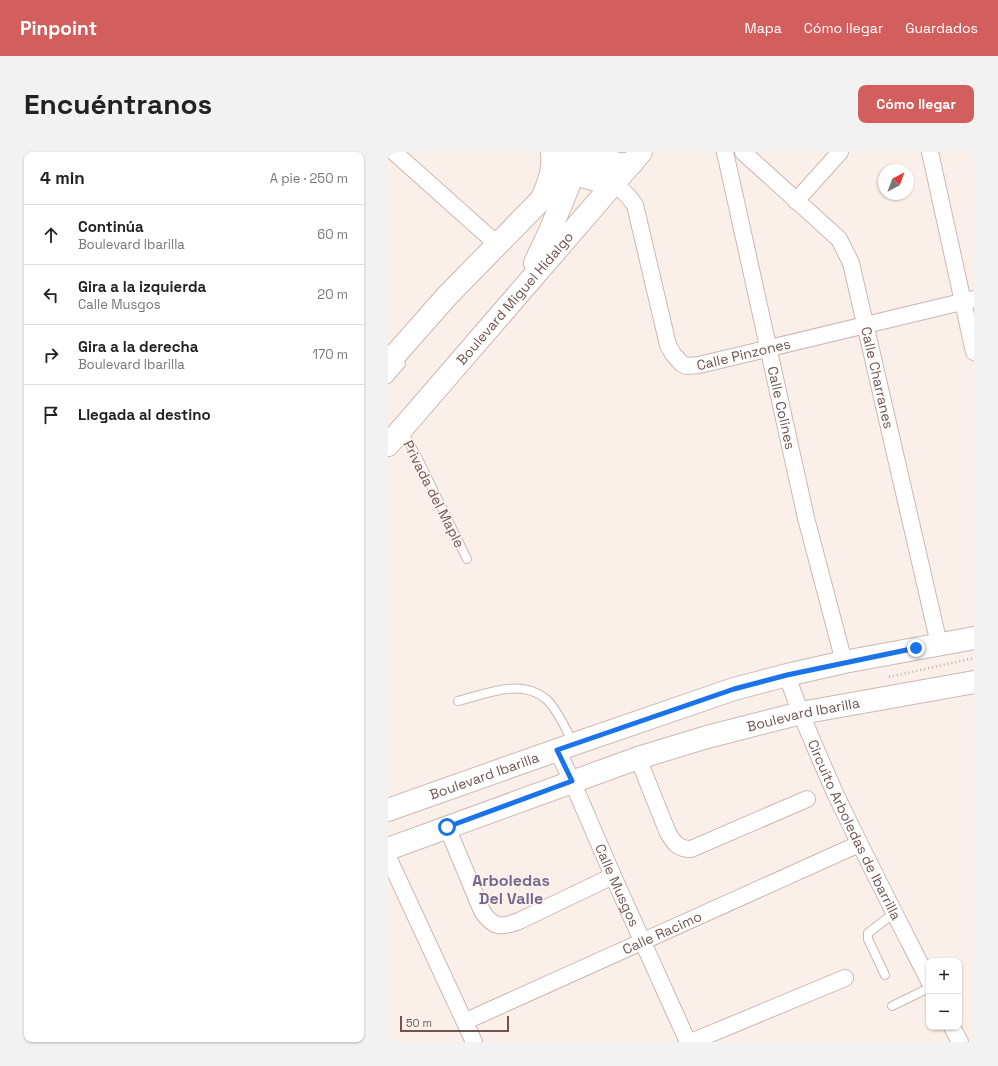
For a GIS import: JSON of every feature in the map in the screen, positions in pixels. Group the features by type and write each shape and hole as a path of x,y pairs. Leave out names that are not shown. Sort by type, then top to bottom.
{"main road":[{"path":"555,152 582,158 608,160 619,164 637,157"},
{"name":"Boulevard Miguel Hidalgo","path":"399,429 429,399 637,157"},
{"path":"396,362 447,296 494,255 540,201 582,158"},
{"path":"582,158 587,178 600,182 614,182"},
{"path":"515,299 550,232 582,158"},
{"name":"Boulevard Ibarilla","path":"391,807 734,689 844,662 974,638"},
{"name":"Boulevard Ibarilla","path":"388,849 572,781 638,758 708,737 801,713 974,682"}],"street":[{"path":"394,152 494,255"},
{"path":"540,201 549,181 551,152"},
{"name":"Calle Colines","path":"725,152 806,518 844,662"},
{"name":"Calle Charranes","path":"743,152 839,239 845,248 851,263 939,644"},
{"path":"796,201 840,152"},
{"path":"930,152 968,301 974,352"},
{"name":"Calle Pinzones","path":"614,182 635,205 668,345 678,361 686,366 699,365 769,349 968,301"},
{"name":"Circuito Arboledas de Ibarrilla","path":"787,675 795,699 821,761 859,844 926,975"},
{"name":"Calle Musgos","path":"565,747 572,781 641,941 689,1042"},
{"path":"638,758 672,841 684,849 691,849 807,799"},
{"path":"447,827 482,911 489,921 496,925 507,926 519,922 612,876"},
{"name":"Calle Racimo","path":"466,1021 859,844"},
{"path":"388,857 466,1021 474,1042"},
{"path":"689,1042 844,978"},
{"path":"954,1030 960,1042"}],"lane":[{"path":"388,379 396,362"},
{"name":"Privada del Maple","path":"399,429 419,461 467,559"},
{"path":"458,701 511,688 532,690 547,699 557,713 565,747"},
{"path":"885,975 868,939 868,933 894,913"},
{"path":"892,1006 926,989"}],"district":[{"name":"Arboledas Del Valle","path":"511,889"}],"route":[{"path":"447,827 572,781 557,750 734,689 844,662 916,648"}]}
